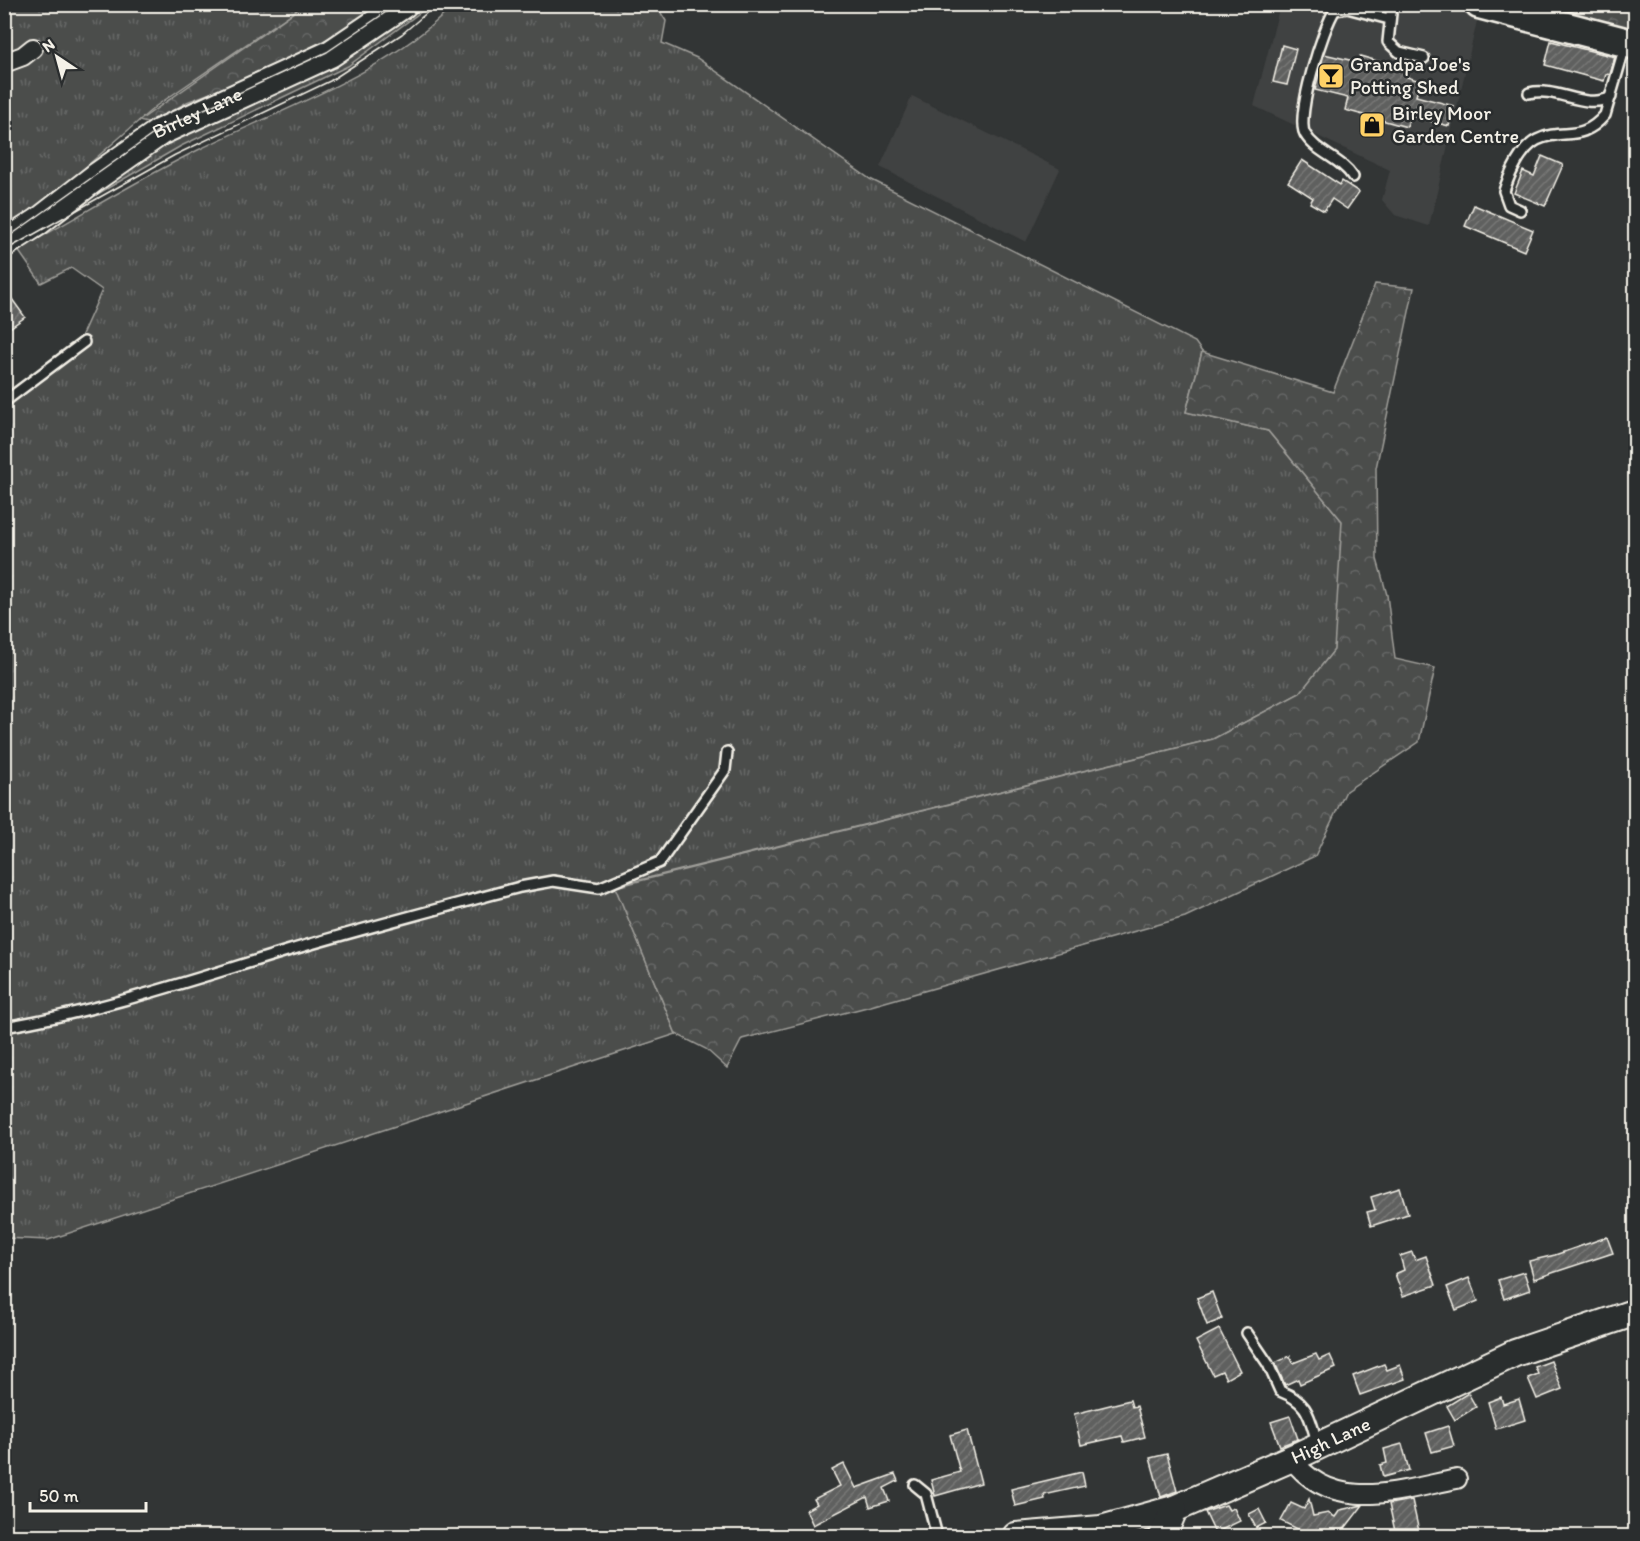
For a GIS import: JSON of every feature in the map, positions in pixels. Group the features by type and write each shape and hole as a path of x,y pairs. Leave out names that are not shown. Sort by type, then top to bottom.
{"main road":[{"name":"Birley Lane","path":"4,244 38,222 160,132 330,54 404,4"},
{"path":"1479,4 1631,44"},
{"name":"High Lane","path":"1016,1536 1109,1533 1174,1509 1291,1458 1515,1353 1635,1312"},
{"path":"1163,1536 1174,1509"}],"street":[{"path":"4,63 23,56 33,48"},
{"path":"1291,1458 1311,1480 1330,1488 1371,1496 1457,1479"}],"lane":[{"path":"1392,4 1388,42 1399,52 1424,58"},
{"path":"1353,177 1342,163 1305,134 1301,118 1323,37 1335,10 1347,8 1389,19"},
{"path":"1521,210 1509,205 1504,191 1527,148 1537,140 1551,136 1572,135 1587,130 1605,115 1631,44"},
{"path":"1529,93 1545,92 1595,102 1611,97"},
{"path":"4,402 84,342"},
{"path":"4,1027 44,1020 151,993 289,950 520,887 552,881 599,888 660,862 725,770 726,752"},
{"path":"1247,1333 1268,1364 1280,1391 1297,1398 1306,1407 1318,1446"},
{"path":"915,1485 927,1494 937,1536"}],"shaded area":[{"name":"Birley Moor Garden Centre","path":"1280,5 1433,5 1478,17 1429,226 1395,215 1382,200 1390,170 1254,106"},
{"path":"912,96 1060,169 1026,242 880,167"}],"green space":[{"path":"5,5 304,5 156,106 59,190 5,229"},
{"path":"304,5 379,5 333,36 252,77 187,102 151,124 139,121"},
{"path":"415,5 430,5 348,66 181,146 75,207 166,140"},
{"path":"454,5 656,5 666,21 662,43 697,58 870,179 1195,342 1202,352 1186,412 1268,431 1342,521 1341,584 1334,650 1300,693 1213,739 615,886 676,1034 48,1240 5,1238 5,398 80,339 102,290 71,268 41,283 18,250 175,162 365,71 426,30"},
{"path":"1522,5 1635,5 1635,34"},
{"path":"1375,284 1414,288 1376,468 1377,559 1387,595 1395,659 1435,668 1419,742 1346,791 1315,856 1185,917 871,1006 742,1039 727,1068 706,1049 676,1034 615,887 1213,739 1300,693 1334,650 1342,521 1268,431 1186,412 1202,352 1333,392"}],"building":[{"path":"1551,41 1615,57 1610,75 1606,74 1604,81 1545,65"},
{"path":"1282,45 1296,49 1287,85 1273,82"},
{"path":"1324,54 1358,62 1360,56 1409,70 1407,77 1420,81 1416,96 1454,106 1449,126 1410,116 1407,127 1345,110 1348,98 1315,90"},
{"path":"1542,156 1563,165 1545,206 1514,193 1523,171 1534,176"},
{"path":"1302,160 1340,185 1342,181 1359,192 1347,209 1332,199 1324,211 1310,203 1313,198 1288,182"},
{"path":"1474,205 1533,230 1524,251 1465,226"},
{"path":"4,288 25,317 4,332"},
{"path":"1400,1188 1408,1214 1371,1226 1367,1212 1375,1210 1371,1197"},
{"path":"1607,1237 1613,1253 1534,1279 1529,1261 1555,1255"},
{"path":"1412,1252 1415,1260 1426,1256 1436,1285 1403,1296 1395,1274 1404,1270 1400,1256"},
{"path":"1524,1272 1530,1290 1504,1299 1498,1280"},
{"path":"1469,1278 1478,1301 1456,1310 1447,1287"},
{"path":"1212,1292 1222,1319 1207,1325 1197,1298"},
{"path":"1219,1329 1240,1371 1226,1379 1222,1371 1213,1375 1196,1341"},
{"path":"1316,1354 1319,1360 1330,1355 1336,1368 1300,1384 1298,1379 1285,1385 1275,1363 1290,1356 1293,1363"},
{"path":"1551,1361 1562,1389 1537,1399 1528,1378 1538,1374 1535,1367"},
{"path":"1384,1364 1387,1370 1400,1365 1405,1379 1360,1395 1353,1376"},
{"path":"1468,1393 1476,1407 1455,1420 1447,1406"},
{"path":"1501,1397 1503,1404 1519,1399 1525,1420 1496,1429 1488,1402"},
{"path":"1130,1400 1132,1407 1137,1406 1145,1437 1124,1442 1122,1436 1081,1445 1074,1414"},
{"path":"1290,1416 1298,1439 1280,1446 1271,1422"},
{"path":"1448,1426 1454,1446 1432,1452 1426,1433"},
{"path":"967,1430 981,1483 935,1496 931,1480 960,1472 950,1435"},
{"path":"1402,1444 1409,1470 1383,1477 1380,1465 1387,1463 1384,1449"},
{"path":"1167,1454 1177,1491 1161,1497 1150,1458"},
{"path":"844,1464 856,1488 895,1474 898,1481 884,1488 889,1501 870,1507 867,1497 813,1525 806,1510 817,1504 814,1499 840,1486 832,1470"},
{"path":"1082,1472 1085,1486 1044,1495 1045,1499 1015,1506 1011,1489"},
{"path":"1309,1499 1313,1516 1328,1513 1335,1517 1340,1510 1363,1505 1339,1536 1312,1536 1281,1521 1291,1503 1304,1509"},
{"path":"1412,1500 1420,1536 1396,1536 1389,1504"},
{"path":"1226,1505 1229,1510 1234,1508 1240,1521 1215,1533 1205,1512"},
{"path":"1259,1509 1266,1523 1256,1528 1249,1514"}],"tram line":[{"path":"4,240 159,130 327,52 398,4"},
{"path":"4,251 175,155 330,81 402,34 437,4"}],"place":[{"name":"Grandpa Joe's Potting Shed","path":"1331,76"},
{"name":"Birley Moor Garden Centre","path":"1372,125"}]}
